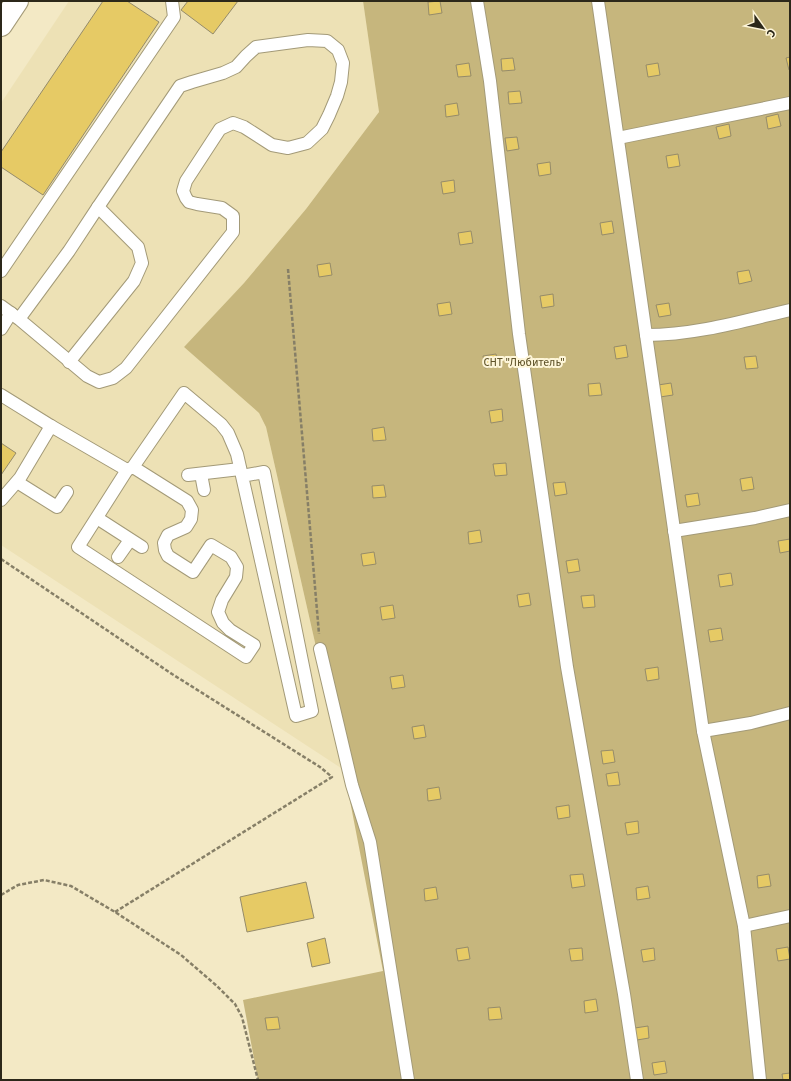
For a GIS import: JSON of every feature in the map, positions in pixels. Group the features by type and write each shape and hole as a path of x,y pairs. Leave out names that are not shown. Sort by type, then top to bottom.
{"street":[{"path":"1,25 17,1"}],"lane":[{"path":"1,271 174,17 172,1"},
{"path":"477,1 490,81 519,334 567,667 623,986 637,1080"},
{"path":"598,1 703,731 744,926 760,1080"},
{"path":"1,306 15,316 87,376 99,382 113,378 126,368 233,232 233,216 222,208 189,202 183,191 186,181 220,129 233,123 244,127 272,145 288,148 307,143 322,129 337,96 341,82 343,63 338,50 327,41 308,40 256,47 236,67 223,73 180,86 69,251 15,316 1,329"},
{"path":"618,138 790,103"},
{"path":"70,362 134,281 142,263 138,247 98,207"},
{"path":"646,335 663,335 713,328 790,310"},
{"path":"1,395 51,426 130,469 187,501 192,510 191,518 186,527 168,535 164,543 165,550 168,556 193,572 211,545 231,557 237,567 236,577 222,600 218,612 223,623 230,630 254,645 246,657 78,547 130,469 184,393 221,424 228,433 237,454 241,473 245,492 296,716 312,710 264,472 241,473 201,474 188,475"},
{"path":"1,500 20,478 51,426"},
{"path":"201,474 204,490"},
{"path":"17,482 57,507 67,492"},
{"path":"674,531 755,518 790,510"},
{"path":"97,518 142,548"},
{"path":"118,557 130,540"},
{"path":"320,649 352,785 370,842 408,1080"},
{"path":"703,731 751,723 790,713"},
{"path":"744,926 790,916"}],"path":[{"path":"1,559 172,674 320,767 332,777"},
{"path":"1,895 18,885 44,880 71,886 116,912 181,955 217,986 235,1004 242,1017 258,1080"}],"shaded area":[{"path":"69,1 363,1 379,112 306,209 244,283 184,347 259,413 266,427 344,770 1,545 1,103"}],"green space":[{"name":"СНТ \"Любитель\"","path":"363,1 790,1 790,1080 258,1080 243,1000 383,971 344,770 266,427 259,413 184,347 244,283 306,209 379,112"}],"building":[{"path":"103,1 127,1 159,22 43,195 1,167 1,152"},
{"path":"188,1 238,1 213,34 181,10"},
{"path":"440,1 442,13 429,15 428,2"},
{"path":"790,57 790,70 789,70 786,58"},
{"path":"513,58 515,70 502,71 501,59"},
{"path":"469,63 471,76 458,77 456,65"},
{"path":"658,63 660,75 648,77 646,65"},
{"path":"520,91 522,103 509,104 508,92"},
{"path":"457,103 459,115 446,117 445,105"},
{"path":"778,114 781,126 768,129 766,117"},
{"path":"729,124 731,136 719,139 716,127"},
{"path":"517,137 519,149 507,151 505,138"},
{"path":"678,154 680,166 668,168 666,156"},
{"path":"550,162 551,174 539,176 537,164"},
{"path":"454,180 455,192 443,194 441,182"},
{"path":"612,221 614,233 602,235 600,223"},
{"path":"471,231 473,243 460,245 458,233"},
{"path":"330,263 332,275 319,277 317,265"},
{"path":"749,270 752,281 739,284 737,272"},
{"path":"553,294 554,306 542,308 540,296"},
{"path":"450,302 452,314 439,316 437,304"},
{"path":"669,303 671,315 659,317 656,305"},
{"path":"626,345 628,357 616,359 614,347"},
{"path":"496,354 498,366 485,368 483,356"},
{"path":"756,356 758,368 746,369 744,357"},
{"path":"600,383 602,395 589,396 588,384"},
{"path":"671,383 673,395 660,397 658,385"},
{"path":"502,409 503,421 491,423 489,411"},
{"path":"384,427 386,440 373,441 372,429"},
{"path":"1,443 16,453 1,475"},
{"path":"506,463 507,475 495,476 493,464"},
{"path":"752,477 754,489 742,491 740,479"},
{"path":"565,482 567,494 555,496 553,483"},
{"path":"384,485 386,497 373,498 372,486"},
{"path":"698,493 700,505 687,507 685,495"},
{"path":"480,530 482,542 469,544 468,532"},
{"path":"790,539 790,551 780,553 778,541"},
{"path":"374,552 376,564 363,566 361,554"},
{"path":"578,559 580,571 568,573 566,561"},
{"path":"731,573 733,585 720,587 718,575"},
{"path":"529,593 531,605 519,607 517,595"},
{"path":"594,595 595,607 583,608 581,596"},
{"path":"393,605 395,618 382,620 380,607"},
{"path":"721,628 723,640 710,642 708,630"},
{"path":"658,667 659,679 647,681 645,669"},
{"path":"403,675 405,687 392,689 390,677"},
{"path":"424,725 426,737 414,739 412,727"},
{"path":"613,750 615,762 603,764 601,751"},
{"path":"618,772 620,785 608,786 606,774"},
{"path":"439,787 441,799 428,801 427,789"},
{"path":"569,805 570,817 558,819 556,807"},
{"path":"638,821 639,833 627,835 625,823"},
{"path":"583,874 585,886 572,888 570,875"},
{"path":"769,874 771,886 758,888 757,876"},
{"path":"306,882 314,918 247,932 240,897"},
{"path":"648,886 650,898 637,900 636,888"},
{"path":"436,887 438,899 425,901 424,889"},
{"path":"325,938 330,963 312,967 307,943"},
{"path":"468,947 470,959 458,961 456,949"},
{"path":"788,947 790,959 778,961 776,949"},
{"path":"582,948 583,960 571,961 569,949"},
{"path":"654,948 655,960 643,962 641,950"},
{"path":"596,999 598,1011 585,1013 584,1001"},
{"path":"500,1007 502,1019 489,1020 488,1008"},
{"path":"278,1017 280,1029 267,1030 265,1018"},
{"path":"648,1026 649,1038 637,1040 635,1028"},
{"path":"665,1061 667,1073 654,1075 652,1063"},
{"path":"790,1073 790,1080 783,1080 782,1074"}]}
